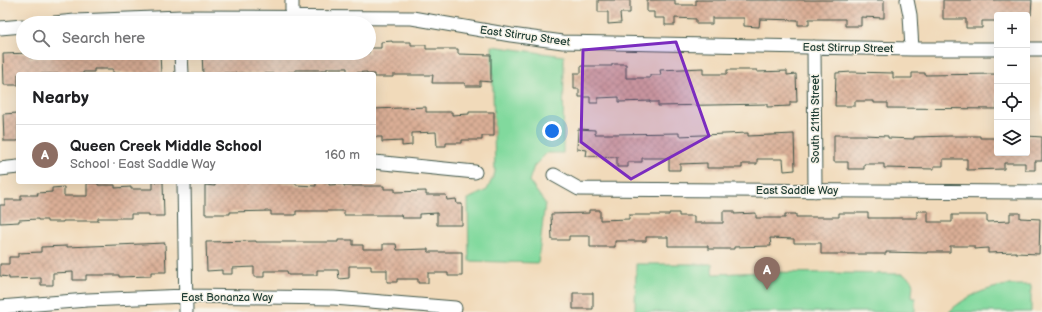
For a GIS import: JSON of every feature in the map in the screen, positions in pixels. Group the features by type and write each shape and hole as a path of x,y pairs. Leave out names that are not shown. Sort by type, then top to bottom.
{"street":[{"path":"292,0 292,16"},
{"path":"907,0 910,15 912,49"},
{"name":"East Stirrup Street","path":"376,18 412,18 511,35 563,42 912,49 994,49"},
{"path":"0,28 16,27"},
{"name":"South 211th Street","path":"814,47 815,191"},
{"path":"1030,49 1042,49"},
{"path":"181,60 182,72"},
{"path":"376,162 475,172"},
{"path":"0,169 16,167"},
{"name":"East Saddle Way","path":"554,175 579,188 1042,192"},
{"path":"184,184 186,312"},
{"name":"East Bonanza Way","path":"0,307 87,300 186,296 334,298 455,308"}],"highlighted area":[{"path":"676,42 709,136 631,179 581,142 583,50"}],"green space":[{"path":"492,46 564,56 563,153 547,153 534,166 529,181 545,203 538,263 469,261 468,199 487,190 495,173"},
{"path":"636,264 713,264 712,270 714,274 764,272 902,274 907,276 913,283 912,298 915,298 915,312 635,312"},
{"path":"1007,285 1031,285 1031,312 949,312 969,297"}],"building":[{"path":"598,0 630,0 630,13 620,13 621,23 608,24 608,12 598,12"},
{"path":"647,0 675,0 675,5 696,5 696,0 884,0 884,18 861,17 861,26 845,26 845,19 809,19 809,25 798,25 798,20 760,19 759,27 744,26 744,18 712,18 712,24 696,24 696,19 675,18 675,25 665,25 665,18 654,18 654,12 647,12"},
{"path":"943,0 1032,0 1031,15 1030,12 994,12 994,21 982,21 982,28 966,28 966,19 943,19"},
{"path":"381,42 411,42 411,45 426,45 426,49 458,49 458,54 491,55 491,82 480,81 480,86 465,86 465,83 432,83 433,75 393,75 393,77 376,77 376,72 347,72 347,68 327,68 327,70 295,70 295,72 203,72 202,60 376,60 376,48 381,48"},
{"path":"3,54 16,54 16,60 160,60 161,72 113,72 113,69 94,69 94,72 16,72 16,85 4,85"},
{"path":"612,64 626,64 626,78 650,78 650,75 661,75 660,70 703,68 703,74 727,74 727,70 757,70 757,72 787,71 787,75 796,74 797,102 790,102 790,106 767,107 767,104 658,106 658,102 650,101 619,102 619,97 598,98 598,103 590,103 590,97 579,97 579,89 574,89 574,73 581,73 581,66 612,66"},
{"path":"836,73 893,73 893,78 912,78 912,73 925,73 925,75 994,74 994,109 888,108 888,103 874,103 874,101 855,101 855,106 835,106"},
{"path":"426,107 426,112 452,112 452,115 469,114 469,112 494,112 494,136 482,136 482,140 462,140 462,143 446,143 446,146 437,146 436,132 412,133 412,145 402,146 402,141 382,142 382,137 376,137 376,109"},
{"path":"16,113 16,141 4,141 3,114"},
{"path":"578,129 595,130 595,134 679,133 679,136 748,133 748,136 794,134 795,170 784,171 783,159 757,159 757,164 742,164 742,168 707,168 707,163 680,164 680,170 669,170 669,158 642,158 642,162 628,162 628,167 617,167 617,157 586,156 587,150 577,149"},
{"path":"834,135 888,136 888,138 914,139 914,137 980,136 980,138 994,138 994,156 1030,156 1030,136 1042,137 1042,161 1035,161 1035,170 1025,170 1025,163 1004,163 1004,169 967,170 967,159 943,159 943,166 934,166 934,169 884,168 884,164 864,164 864,169 848,169 848,162 834,162"},
{"path":"87,184 115,185 115,188 131,187 131,189 153,189 153,184 163,184 164,216 131,214 131,218 98,218 98,221 47,222 47,220 38,219 0,223 0,205 5,205 5,200 21,200 21,195 38,195 37,193 52,192 52,188 64,187 64,196 87,196"},
{"path":"215,184 296,184 316,186 316,184 344,184 344,186 384,186 384,189 395,189 395,192 426,191 426,195 446,195 447,200 456,199 457,204 462,204 462,225 437,225 437,213 419,214 419,218 402,218 401,215 344,215 344,211 296,211 296,215 271,215 271,211 205,214 205,185 215,186"},
{"path":"589,210 600,210 600,220 629,219 629,215 669,215 669,213 679,213 679,216 694,216 694,223 723,223 723,211 734,211 734,214 756,213 756,218 785,218 785,214 796,214 796,217 839,217 839,213 868,213 868,218 917,218 917,211 928,211 928,222 952,222 952,215 987,215 987,222 1010,221 1010,213 1020,213 1020,218 1040,219 1039,254 1016,252 988,253 988,248 974,249 974,246 950,246 950,252 821,254 821,243 794,243 794,239 770,238 771,246 734,247 734,249 708,249 708,246 668,246 668,237 646,237 646,241 615,241 615,247 590,247 590,236 569,236 569,240 552,240 551,214 589,213"},
{"path":"338,240 353,240 353,245 363,245 363,249 383,249 383,244 396,244 397,250 428,249 428,252 462,252 462,276 448,276 448,273 428,273 428,283 418,283 418,279 397,279 397,282 387,282 387,270 371,270 371,266 349,266 349,278 339,279 338,270 317,270 317,275 288,275 287,271 264,271 264,277 254,277 254,267 232,268 232,274 222,274 222,270 207,271 206,242 338,242"},
{"path":"165,243 166,272 151,272 151,276 119,277 119,275 86,275 86,280 73,280 73,272 53,273 53,285 41,285 41,278 9,279 9,277 0,276 0,264 9,264 9,257 18,257 18,253 41,252 41,247"},
{"path":"573,293 593,293 593,309 573,309"}],"place":[{"name":"Queen Creek Middle School","path":"767,290"}]}
